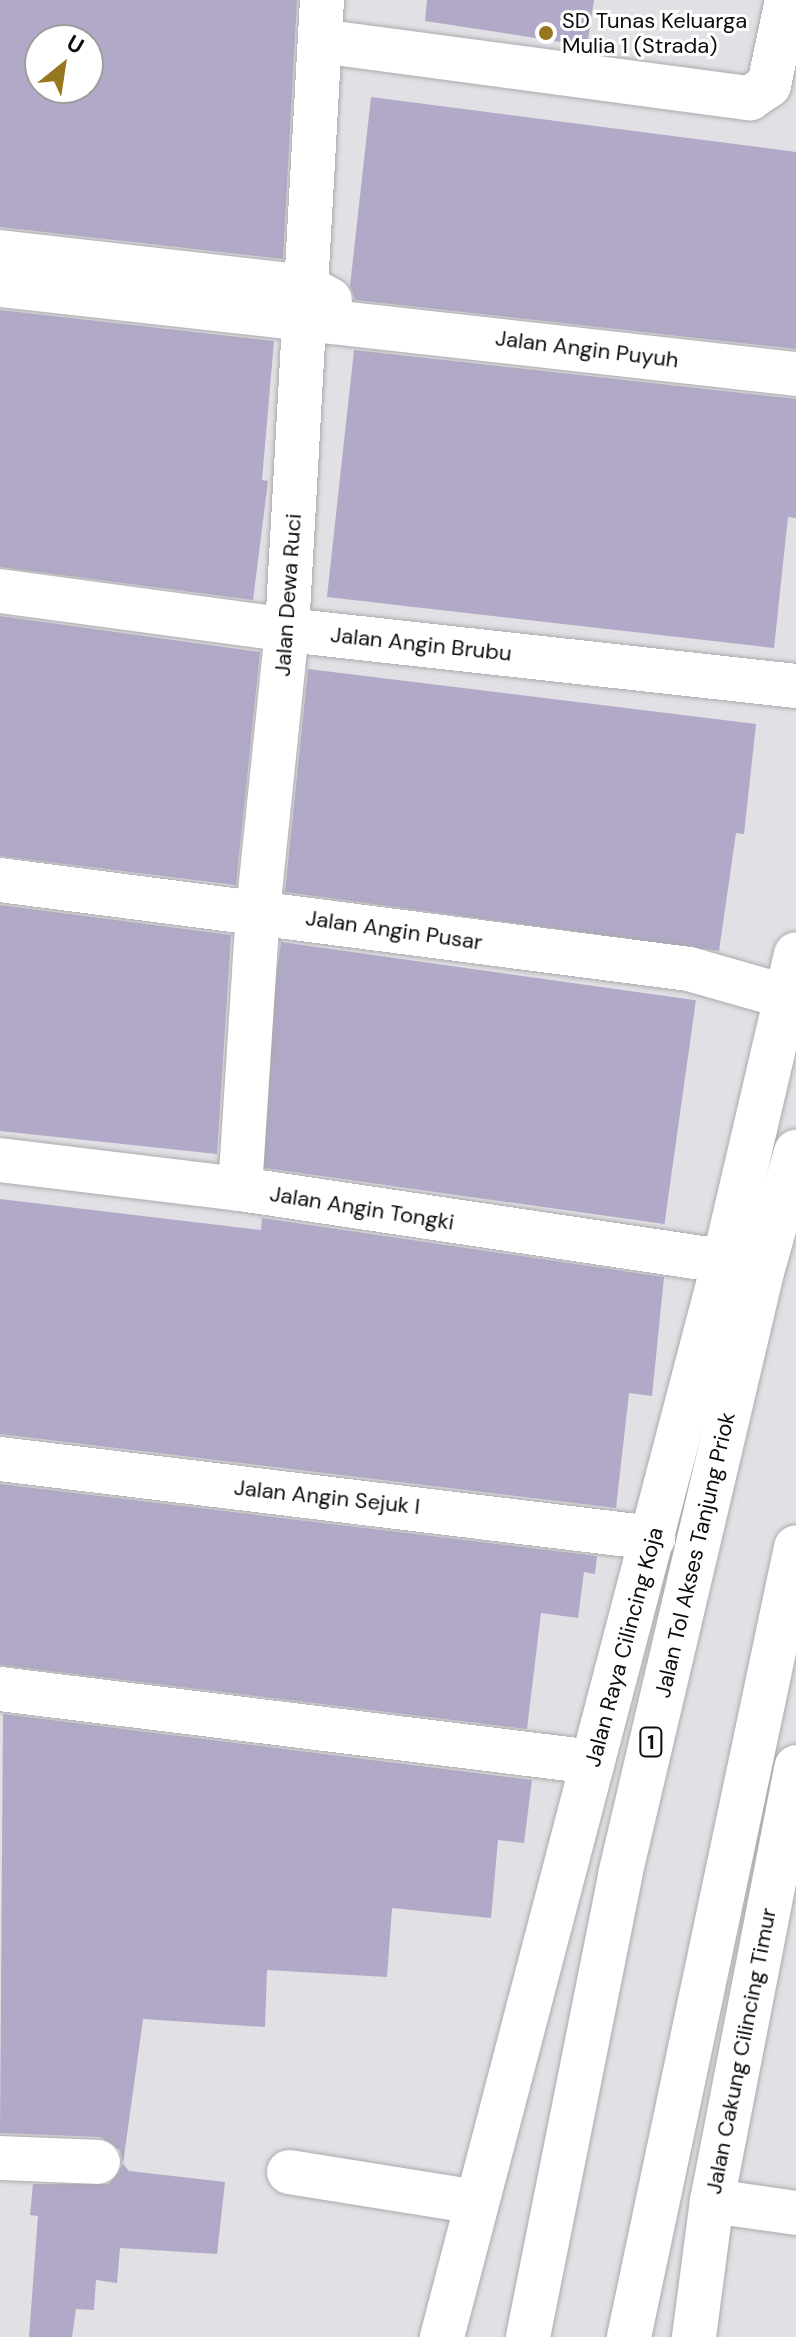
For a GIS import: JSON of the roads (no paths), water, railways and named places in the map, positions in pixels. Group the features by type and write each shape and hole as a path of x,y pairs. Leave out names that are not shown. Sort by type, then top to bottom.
{"main road":[{"path":"321,20 750,98 765,93 769,85 787,0"},
{"name":"Jalan Dewa Ruci","path":"240,1189 258,911 287,630 321,20"},
{"name":"Jalan Angin Puyuh","path":"0,252 305,304 378,325 796,374"},
{"name":"Jalan Angin Puyuh","path":"0,285 305,304"},
{"name":"Jalan Angin Brubu","path":"0,591 287,630 796,686"},
{"name":"Jalan Angin Pusar","path":"0,880 689,969 784,996"},
{"name":"Jalan Raya Cilincing Koja","path":"442,2337 724,1261 796,954"},
{"name":"Jalan Tol Akses Tanjung Priok","path":"528,2337 620,1875 758,1287 796,1152"},
{"name":"Jalan Angin Tongki","path":"0,1160 240,1189 724,1261"},
{"name":"Jalan Angin Sejuk I","path":"0,1459 653,1538"},
{"path":"629,2337 796,1547"},
{"path":"0,1689 593,1762"},
{"name":"Jalan Cakung Cilincing Timur","path":"694,2337 712,2201 796,1767"},
{"path":"0,2158 98,2162"},
{"path":"289,2172 477,2202"},
{"path":"712,2201 796,2213"}],"place":[{"name":"SD Tunas Keluarga Mulia 1 (Strada)","path":"546,33"}]}
